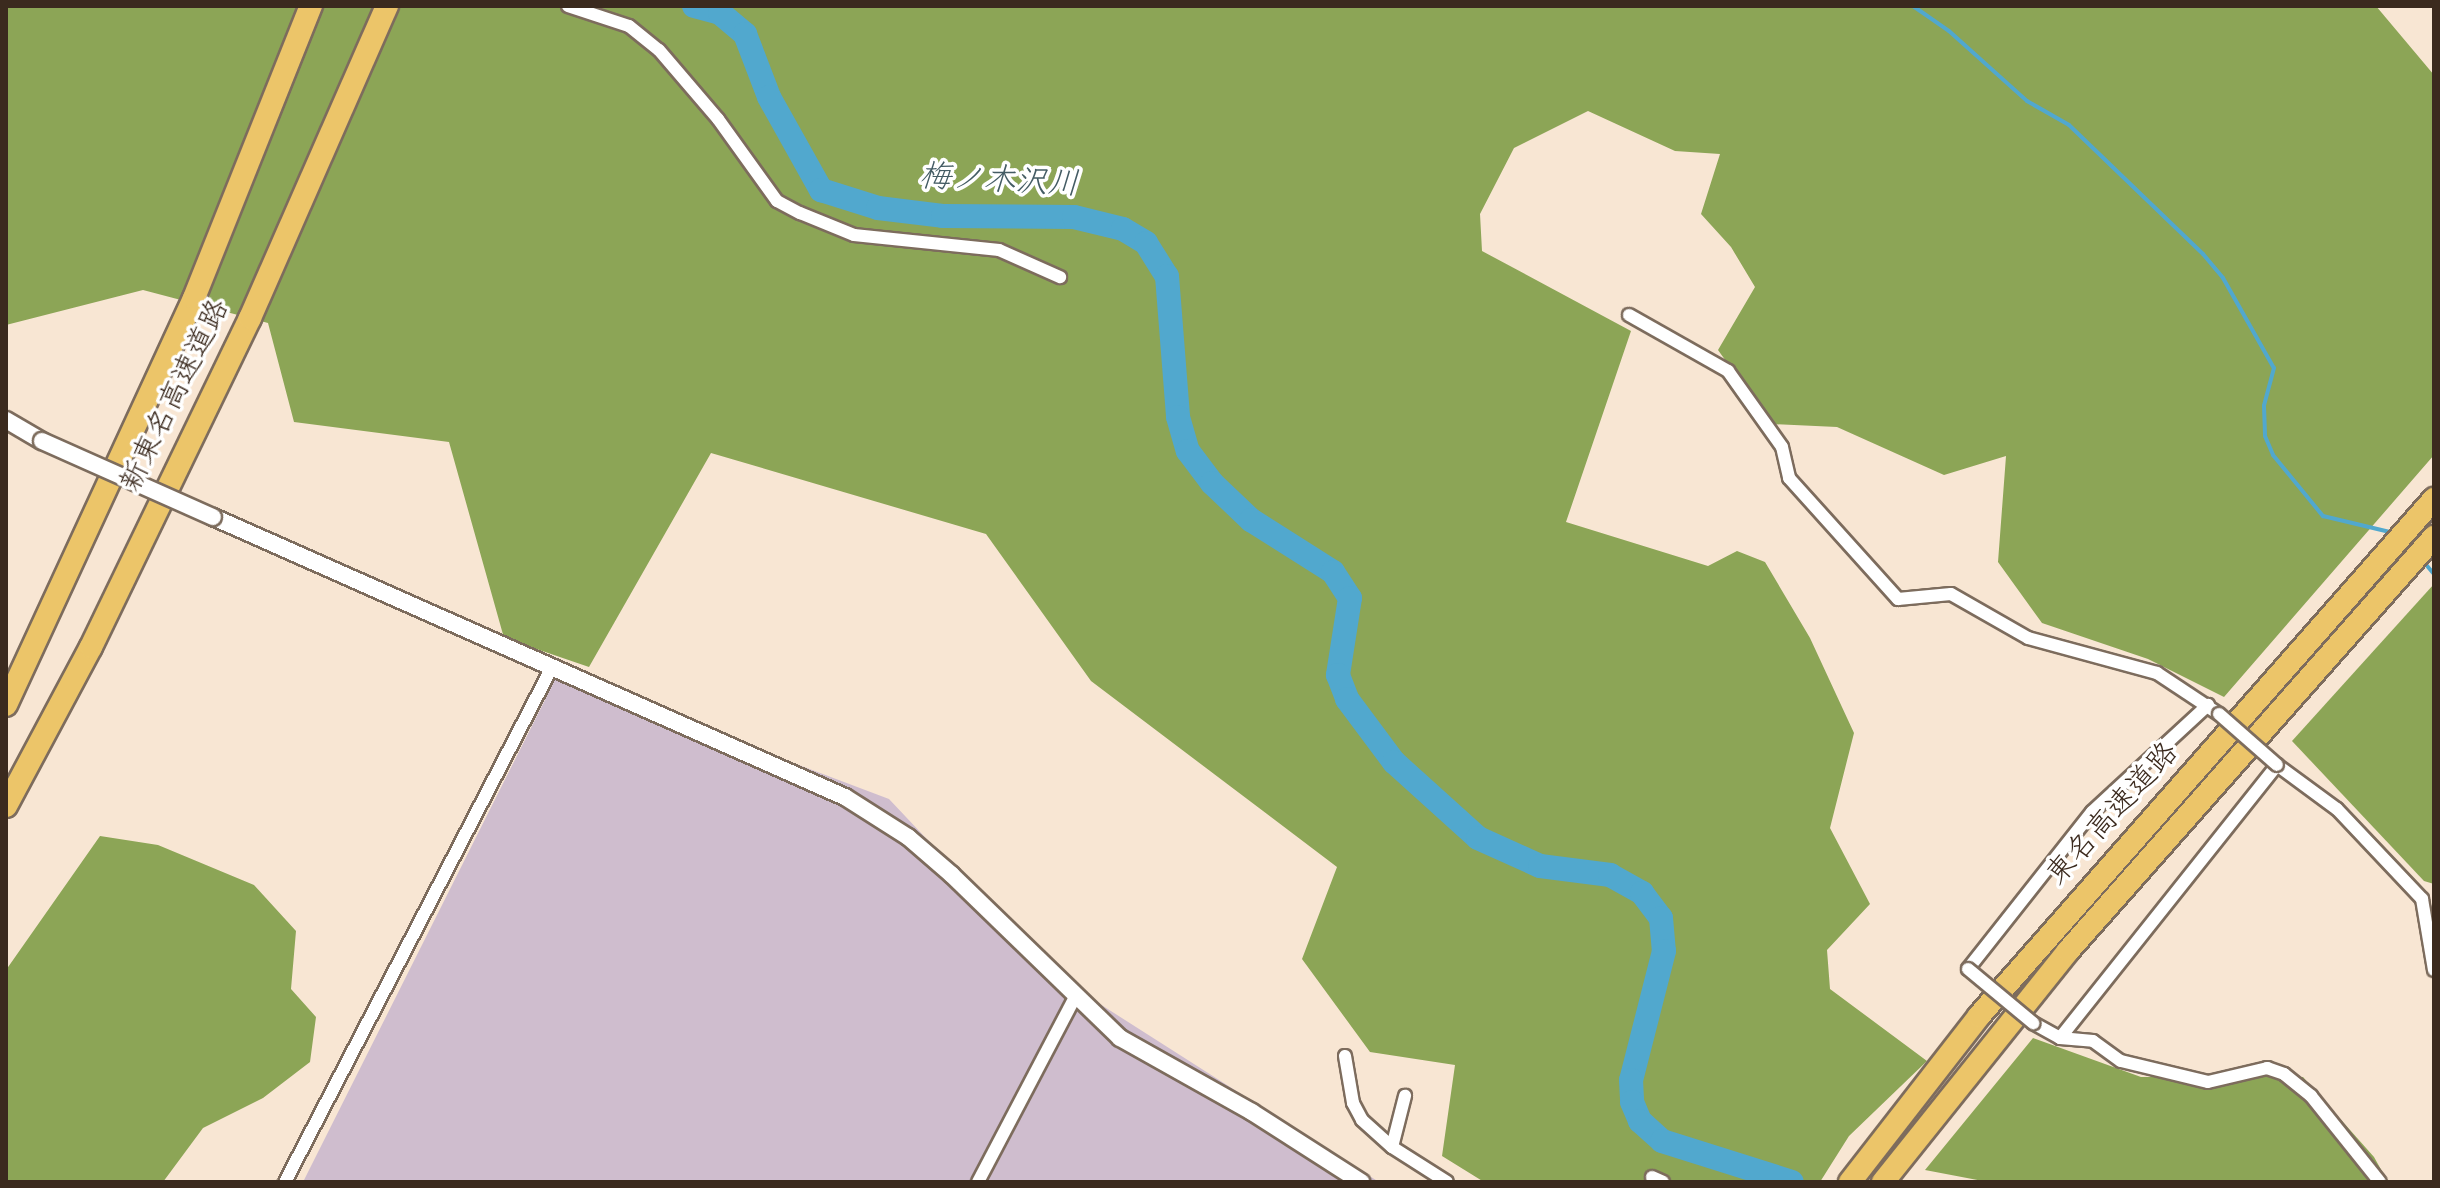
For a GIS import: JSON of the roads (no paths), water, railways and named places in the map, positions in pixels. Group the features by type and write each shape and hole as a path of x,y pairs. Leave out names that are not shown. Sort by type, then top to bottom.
{"highway":[{"name":"新東名高速道路","path":"6,705 194,298 311,6"},
{"name":"新東名高速道路","path":"6,806 91,647 250,318 387,6"},
{"name":"東名高速道路","path":"1850,1182 1914,1098 2048,936 2434,499"},
{"name":"東名高速道路","path":"1883,1182 2068,951 2362,623 2434,537"}],"street":[{"path":"568,6 629,26 659,50 718,119 777,201 854,235 999,250 1060,277"},
{"path":"1629,315 1728,371 1782,447 1789,478 1898,599 1951,594 2028,638 2157,673 2208,705 2277,765 2337,809 2422,899 2434,970"},
{"path":"6,420 42,441 550,671 845,797 908,837 1120,1038 1252,1112 1361,1182"},
{"path":"285,1182 550,671"},
{"path":"2208,705 2092,812 1972,957 1968,969 2033,1023 2060,1038 2093,1041 2121,1061 2208,1082 2267,1068 2284,1074 2311,1096 2380,1182"},
{"path":"2060,1038 2277,765"},
{"path":"978,1182 1076,995"},
{"path":"1345,1056 1353,1103 1362,1120 1392,1147 1447,1182"},
{"path":"1392,1147 1405,1096"}],"waterway":[{"name":"梅ノ木沢川","path":"694,6 720,13 745,34 769,97 821,190 878,208 943,216 1074,217 1123,229 1146,243 1167,276 1178,417 1188,451 1212,483 1251,520 1333,572 1350,598 1338,675 1347,699 1394,762 1478,838 1540,866 1610,875 1642,893 1661,918 1664,951 1631,1080 1632,1102 1640,1121 1662,1141 1792,1182"},
{"path":"1913,6 1949,31 2027,101 2069,125 2203,254 2223,278 2274,368 2264,406 2265,436 2273,455 2323,516 2394,533"},
{"path":"2423,561 2434,574"}]}
